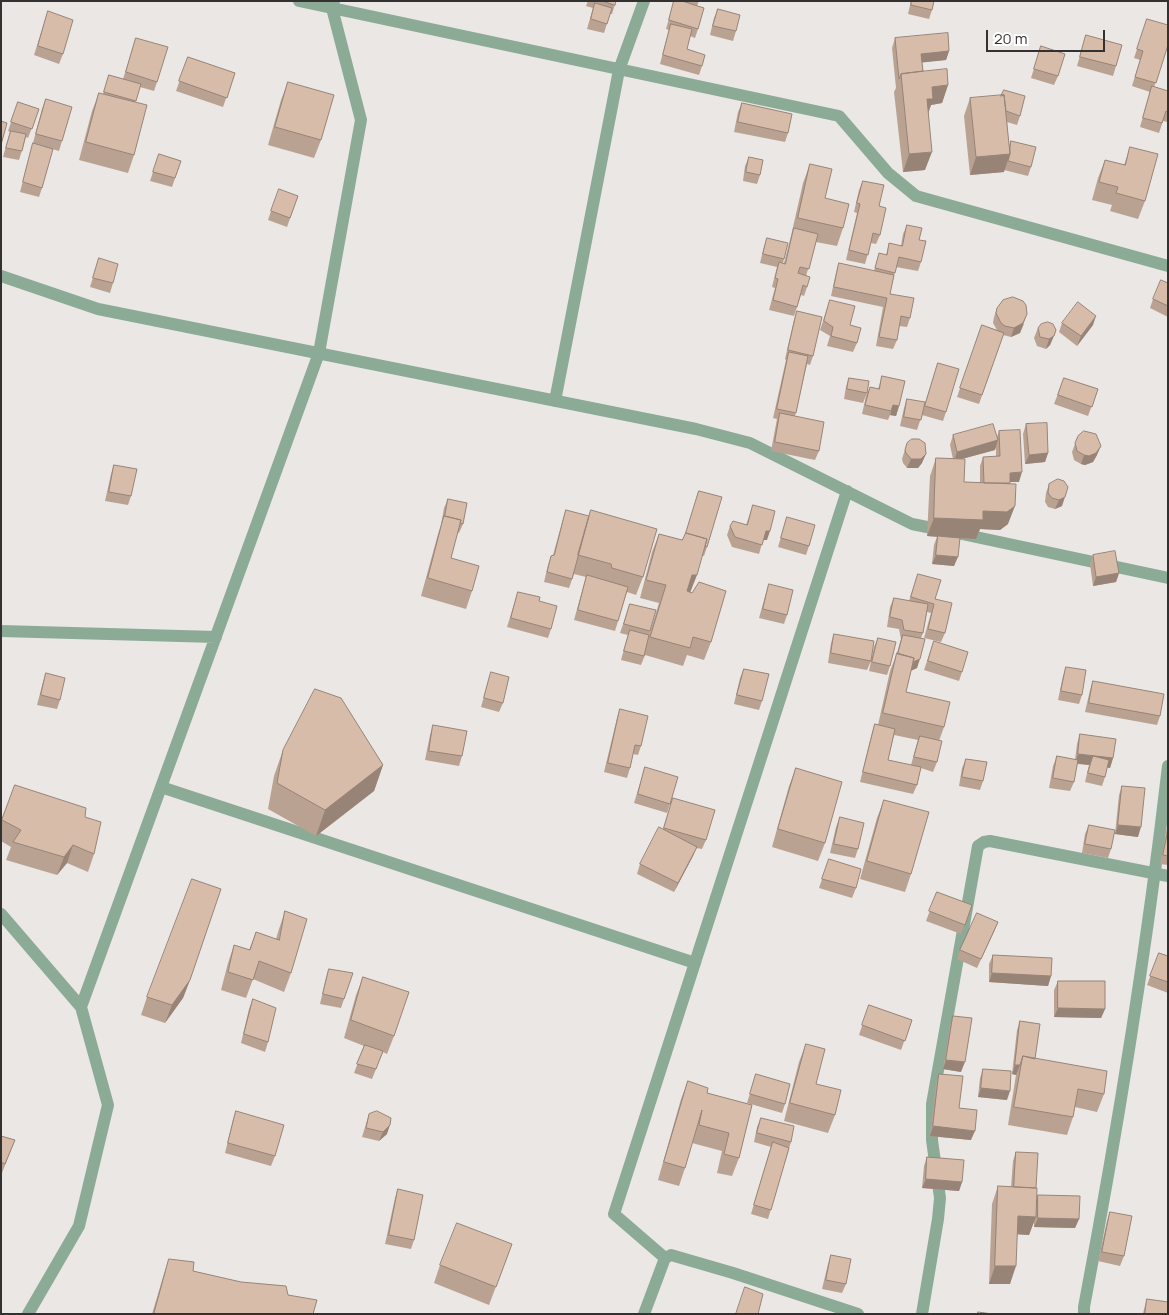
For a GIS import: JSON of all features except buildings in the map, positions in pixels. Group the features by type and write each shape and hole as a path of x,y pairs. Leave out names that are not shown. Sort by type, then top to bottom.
{"street":[{"path":"299,1 333,5 619,70 839,116 888,173 916,196 1168,266"},
{"path":"554,401 619,70 644,1"},
{"path":"81,1007 319,353 361,120 333,5"},
{"path":"1,276 98,309 696,429 750,444 912,524 1168,578"},
{"path":"665,1258 614,1214 847,492"},
{"path":"1,631 216,637"},
{"path":"1084,1314 1162,875 1168,766"},
{"path":"161,787 695,963"},
{"path":"922,1314 940,1198 932,1140 932,1104 978,846 990,841 1162,875"},
{"path":"1,914 81,1007 108,1105 79,1226 28,1314"},
{"path":"644,1314 665,1258 671,1255 858,1314"}]}
